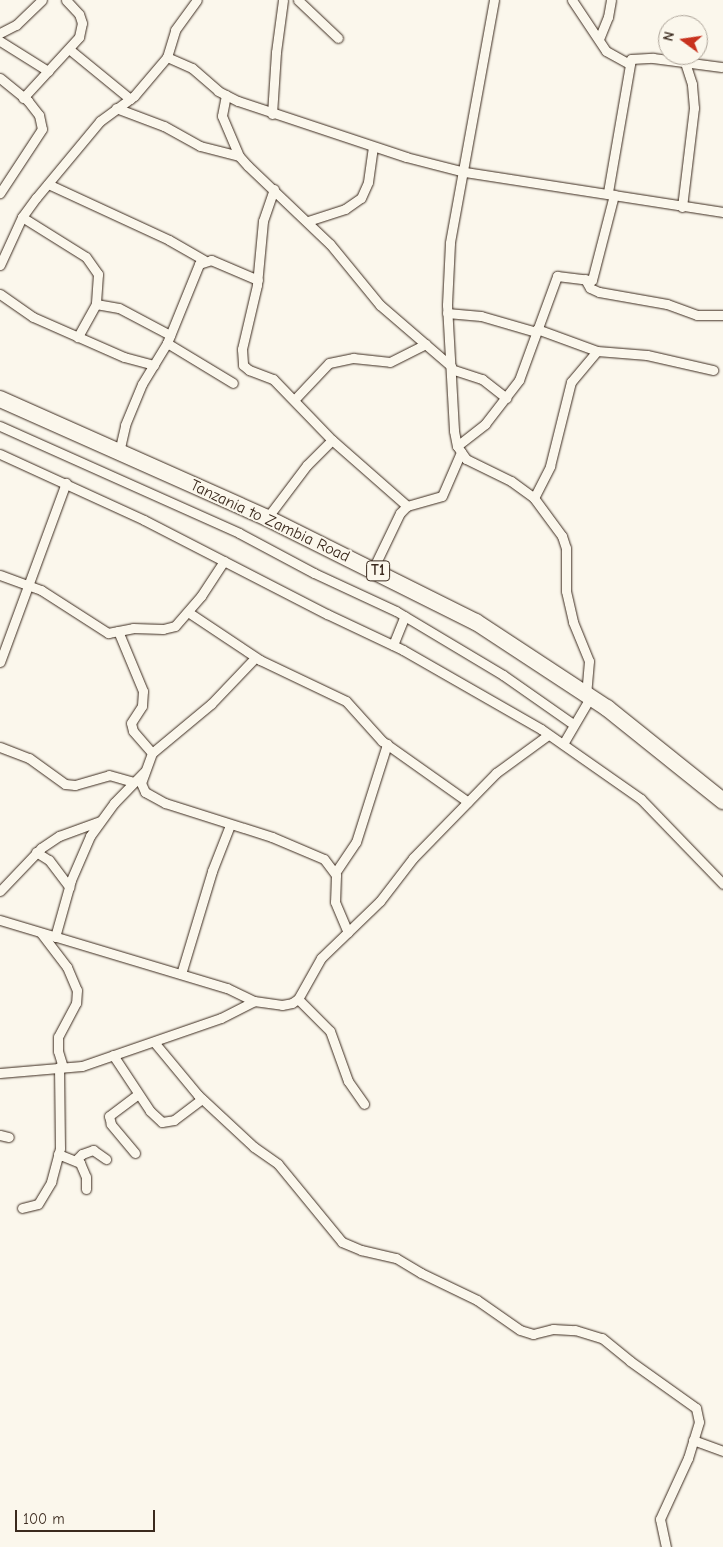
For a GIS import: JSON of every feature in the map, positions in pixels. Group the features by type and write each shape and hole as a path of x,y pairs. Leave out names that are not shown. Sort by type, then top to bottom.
{"highway":[{"name":"Tanzania to Zambia Road","path":"0,399 267,518 373,569 476,622 588,695 665,752 723,801"}],"street":[{"path":"0,33 16,25 42,0"},
{"path":"24,98 79,37 82,23 79,14 66,0"},
{"path":"0,265 22,217 100,120 130,99 167,57 176,30 197,0"},
{"path":"272,114 283,0"},
{"path":"298,0 338,38"},
{"path":"494,0 471,119 465,172 450,243 448,313 451,367 460,449 466,459 511,481 534,498 562,536 566,548 566,592 573,622 589,661 588,695 563,744"},
{"path":"572,0 606,51 629,64"},
{"path":"599,39 608,17 611,0"},
{"path":"0,41 48,71"},
{"path":"69,49 130,99"},
{"path":"167,57 192,68 226,95 272,114 334,131 373,146 465,172 611,194 682,208 723,212"},
{"path":"373,569 406,506 442,496 460,449 485,424 519,380 557,276 585,279 593,277 611,194 629,64 637,57 658,59"},
{"path":"682,208 694,108 692,84 686,65"},
{"path":"707,65 721,67"},
{"path":"0,78 24,98 39,115 42,129 0,193"},
{"path":"226,95 222,116 240,156 308,221 380,305 451,367 482,379 506,398"},
{"path":"116,108 164,126 200,146 240,156"},
{"path":"308,221 345,209 360,198 368,182 373,146"},
{"path":"48,184 169,240 204,260 258,280"},
{"path":"274,189 263,221 258,280 241,358 249,370 274,379 332,440 406,506"},
{"path":"22,217 92,262 98,274 96,304 78,337"},
{"path":"119,452 124,425 168,339 182,301 204,260"},
{"path":"585,279 590,288 599,292 667,304 697,314 723,315"},
{"path":"0,294 34,317 78,337 154,366"},
{"path":"96,304 118,308 233,383"},
{"path":"448,313 481,316 537,331 597,351 647,355 712,370"},
{"path":"294,400 329,363 353,358 390,362 426,344"},
{"path":"534,498 550,466 571,382 597,351"},
{"path":"0,426 239,533 314,573 405,616 503,674 574,724"},
{"path":"267,518 306,465 332,440"},
{"path":"0,454 66,483 393,645 548,735 642,799 723,884"},
{"path":"0,662 30,586 66,483"},
{"path":"0,576 41,590 108,634 133,628 169,628 188,612 224,561"},
{"path":"188,612 255,658 346,700 387,744 468,802"},
{"path":"393,645 405,616"},
{"path":"118,632 143,691 142,706 131,723 133,731 152,753"},
{"path":"255,658 211,704 152,753 141,783 152,798 230,825 272,837 316,856 332,866 335,872 335,902 348,932"},
{"path":"0,920 227,988 254,1001 282,1005 298,999 321,958 380,901 413,858 496,773 548,735"},
{"path":"335,872 356,842 387,744"},
{"path":"0,747 29,758 64,784 75,785 109,775 134,782"},
{"path":"55,937 69,887 100,820 145,771"},
{"path":"0,891 36,852 59,836 100,820"},
{"path":"181,974 212,871 230,825"},
{"path":"36,852 48,860 69,887"},
{"path":"0,875 11,878"},
{"path":"22,1208 38,1204 43,1200 58,1154 61,1067 58,1037 76,1003 77,990 67,966 41,933"},
{"path":"298,999 330,1032 348,1081 364,1104"},
{"path":"0,1074 82,1066 221,1018 254,1001"},
{"path":"154,1042 202,1099 254,1147 278,1164 342,1242 361,1250 396,1258 421,1273 477,1300 520,1330 533,1334 553,1329 575,1330 602,1338 630,1362 696,1408 699,1422 660,1519 666,1547"},
{"path":"113,1055 150,1111 166,1123 202,1099"},
{"path":"135,1153 109,1120 114,1111 138,1094"},
{"path":"77,1159 82,1154 93,1150 106,1159"},
{"path":"58,1154 77,1159 84,1169 86,1189"},
{"path":"693,1440 723,1450"}]}
